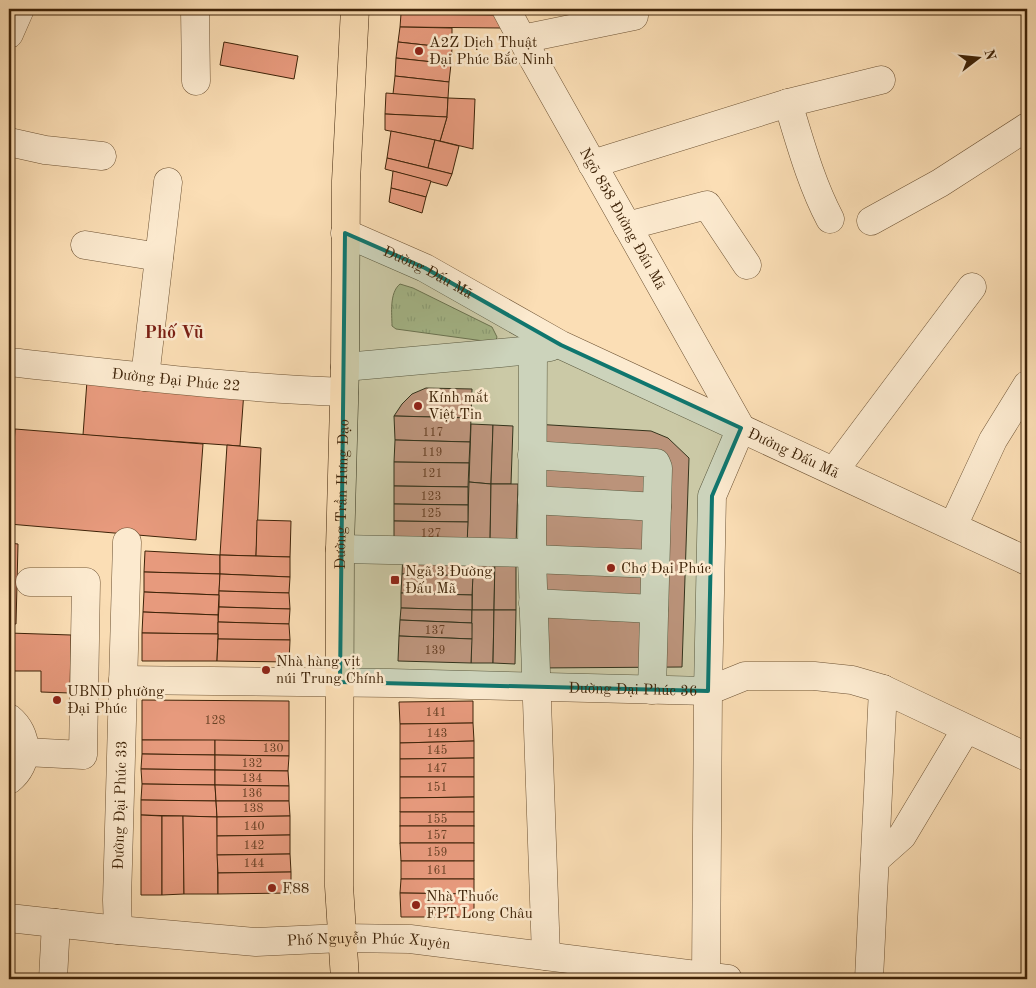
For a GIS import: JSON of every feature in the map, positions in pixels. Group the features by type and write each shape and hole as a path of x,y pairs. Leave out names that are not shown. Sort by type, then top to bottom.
{"main road":[{"name":"Đường Trần Hưng Đạo","path":"345,979 340,886 340,549 346,181 355,9"}],"street":[{"path":"9,34 20,9"},
{"path":"195,9 196,81"},
{"name":"Ngõ 858 Đường Đấu Mã","path":"506,9 741,428"},
{"path":"522,39 634,16"},
{"path":"592,164 788,103 881,80"},
{"path":"788,103 804,155 830,219"},
{"path":"871,221 940,183 1027,127"},
{"path":"9,142 44,150 102,156"},
{"path":"145,377 168,182"},
{"path":"627,226 707,204 747,264"},
{"name":"Đường Đấu Mã","path":"345,233 425,268 561,345 1027,561"},
{"path":"85,245 159,257"},
{"path":"834,471 972,287"},
{"path":"344,380 561,345"},
{"path":"533,350 533,603 546,956"},
{"name":"Đường Đại Phúc 22","path":"9,362 145,377 301,390 344,380"},
{"path":"953,526 993,440 1027,385"},
{"path":"717,977 708,691 712,496 741,428"},
{"path":"532,455 656,463 658,468 652,690"},
{"path":"532,500 657,507"},
{"name":"Đường Đại Phúc 33","path":"118,930 117,900 127,542"},
{"path":"340,549 532,556 656,564"},
{"path":"25,752 83,755 86,582 30,582"},
{"path":"533,603 654,609"},
{"name":"Đường Đại Phúc 36","path":"340,682 708,691 745,676 823,677 852,680 883,689 1027,757"},
{"path":"123,680 340,682"},
{"path":"869,979 883,689"},
{"path":"9,718 19,728 24,739 25,752 22,764 15,775 9,780"},
{"path":"875,860 902,836 966,729"},
{"name":"Phố Nguyễn Phúc Xuyên","path":"9,918 256,942 342,938 410,939 717,977"},
{"path":"53,979 56,923"}],"highlighted area":[{"path":"345,233 425,268 561,345 741,428 712,496 708,691 340,682"}],"green space":[{"path":"400,284 413,288 492,327 497,337 496,340 491,342 396,329 392,326 392,304 396,288"}],"building":[{"path":"404,9 496,9 498,15 404,14"},
{"path":"401,14 498,15 501,28 400,27"},
{"path":"400,27 452,28 452,48 398,42"},
{"path":"224,42 298,56 294,79 220,65"},
{"path":"398,42 452,48 451,64 396,58"},
{"path":"396,58 451,64 449,82 395,76"},
{"path":"395,76 449,82 448,98 393,94"},
{"path":"386,93 448,98 447,117 385,114"},
{"path":"448,98 475,99 473,149 440,141 447,117"},
{"path":"385,114 447,117 440,141 385,130"},
{"path":"391,131 435,140 428,168 387,158"},
{"path":"435,140 459,146 452,174 428,168"},
{"path":"387,158 452,174 447,186 385,169"},
{"path":"393,171 431,181 426,197 391,188"},
{"path":"391,188 426,197 422,213 389,202"},
{"path":"87,381 244,391 240,446 83,435"},
{"path":"426,388 472,389 471,418 394,416 412,394"},
{"path":"394,416 471,418 470,442 395,440"},
{"path":"471,424 493,425 491,484 469,482"},
{"name":"Chợ Đại Phúc","path":"534,424 651,431 668,438 689,458 682,667 535,668"},
{"path":"493,425 513,426 511,484 491,484"},
{"path":"15,429 203,444 196,540 9,524"},
{"path":"395,440 470,442 469,463 394,462"},
{"path":"227,445 261,448 256,556 220,555"},
{"path":"394,462 469,463 468,487 394,486"},
{"path":"469,482 491,484 490,545 467,545"},
{"path":"491,484 518,484 516,546 490,545"},
{"path":"394,486 468,487 468,505 394,504"},
{"path":"394,504 468,505 468,522 394,521"},
{"path":"257,520 291,521 290,557 256,556"},
{"path":"394,521 468,522 467,545 394,544"},
{"path":"9,543 18,544 16,624 9,624"},
{"path":"145,551 220,555 220,574 144,572"},
{"path":"403,554 473,556 473,576 402,574"},
{"path":"220,555 290,557 290,577 220,574"},
{"path":"473,556 495,556 494,610 472,610"},
{"path":"495,556 516,557 516,610 494,610"},
{"path":"144,572 220,574 219,595 144,592"},
{"path":"220,574 290,577 289,593 219,591"},
{"path":"402,574 473,576 472,595 401,593"},
{"path":"219,591 289,593 290,609 219,607"},
{"path":"144,592 219,595 218,615 143,612"},
{"path":"401,593 472,595 472,610 401,608"},
{"path":"219,607 290,609 289,624 218,622"},
{"path":"401,608 472,610 472,623 400,620"},
{"path":"472,610 494,610 493,663 471,663"},
{"path":"494,610 516,610 515,664 493,663"},
{"path":"143,612 218,615 218,634 142,633"},
{"path":"400,620 472,623 472,639 399,636"},
{"path":"218,622 289,624 290,640 218,639"},
{"path":"9,633 71,635 70,693 41,692 41,671 9,671"},
{"path":"142,633 218,634 217,661 142,661"},
{"path":"399,636 472,639 471,663 398,661"},
{"path":"218,639 290,640 289,662 217,661"},
{"path":"142,700 289,701 289,741 142,740"},
{"path":"473,701 473,723 400,724 399,702"},
{"path":"473,723 474,741 400,743 400,724"},
{"path":"142,740 215,740 215,755 142,754"},
{"path":"215,740 289,741 289,756 215,755"},
{"path":"474,741 474,758 400,759 400,743"},
{"path":"142,754 215,755 215,770 141,769"},
{"path":"215,755 289,756 288,771 215,770"},
{"path":"474,758 474,777 400,777 400,759"},
{"path":"141,769 215,770 215,785 142,784"},
{"path":"215,770 288,771 289,786 215,785"},
{"path":"400,777 474,777 474,797 400,798"},
{"path":"142,784 215,785 216,801 141,800"},
{"path":"215,785 289,786 289,801 216,801"},
{"path":"474,797 474,812 400,812 400,798"},
{"path":"141,800 216,801 217,817 141,815"},
{"path":"216,801 289,801 290,816 217,817"},
{"path":"400,812 474,812 474,826 400,826"},
{"path":"141,815 162,816 162,895 141,895"},
{"path":"162,816 183,816 184,894 162,895"},
{"path":"183,816 217,817 218,894 184,894"},
{"path":"290,816 290,835 217,836 217,817"},
{"path":"400,826 474,826 474,843 400,843"},
{"path":"290,835 290,854 217,855 217,836"},
{"path":"400,843 474,843 474,861 401,861"},
{"path":"290,854 291,872 218,873 217,855"},
{"path":"401,861 474,861 474,879 401,879"},
{"path":"291,872 291,893 218,894 218,873"},
{"path":"401,879 474,879 474,894 400,893"},
{"path":"400,893 474,894 474,917 401,917"}],"place":[{"name":"A2Z Dịch Thuật Đại Phúc Bắc Ninh","path":"419,51"},
{"name":"Kính mắt Việt Tin","path":"418,406"},
{"name":"Chợ Đại Phúc","path":"611,568"},
{"name":"Ngã 3 Đường Đấu Mã","path":"395,580"},
{"name":"Nhà hàng vịt núi Trung Chính","path":"266,670"},
{"name":"UBND phường Đại Phúc","path":"57,700"},
{"name":"F88","path":"272,888"},
{"name":"Nhà Thuốc FPT Long Châu","path":"416,905"}],"district":[{"name":"Phố Vũ","path":"174,332"}]}
